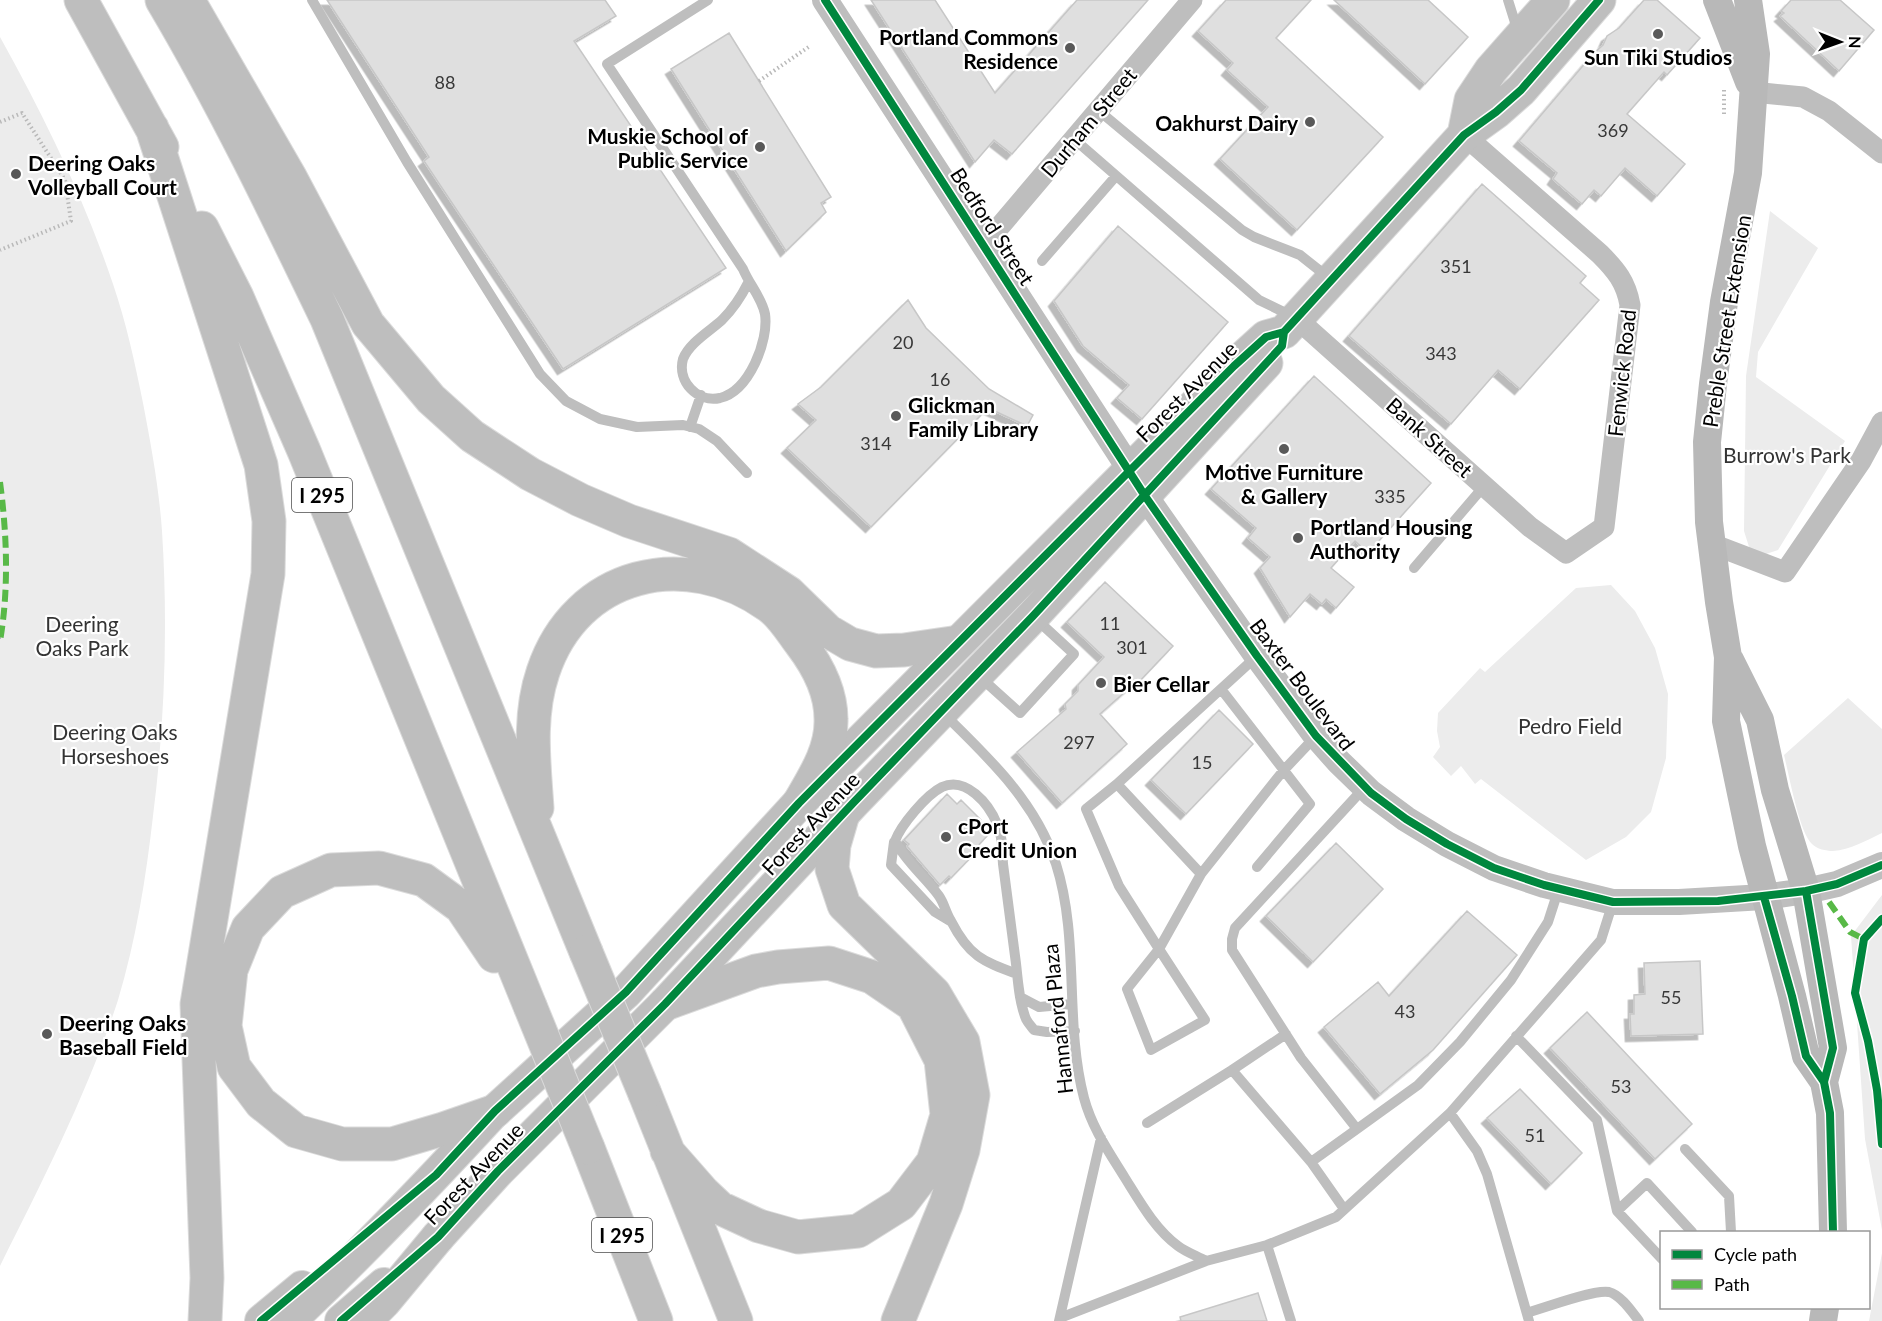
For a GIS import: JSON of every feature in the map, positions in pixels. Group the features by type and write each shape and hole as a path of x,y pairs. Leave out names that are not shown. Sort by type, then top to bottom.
{"highway":[{"name":"I 295","path":"81,0 152,128 237,297 304,451 588,1148 656,1321"},
{"path":"162,0 282,226 327,319 736,1321"},
{"path":"188,0 290,177 368,324 431,399 472,436 530,474 580,500 630,521 729,554 789,592 828,631 850,644 876,651 904,650 959,642"},
{"path":"1464,135 1471,100 1491,70 1553,0"},
{"name":"Forest Avenue","path":"438,1237 498,1171 665,1004 1033,616 1234,366 1266,338 1290,325 1464,135 1521,90 1599,0"},
{"path":"152,128 261,465 268,521 268,574 197,1004 207,1278 205,1321"},
{"name":"Forest Avenue","path":"495,1111 627,992 799,803 959,642 1138,484"},
{"path":"540,840 533,754 536,699 543,673 553,647 568,624 587,604 610,589 640,578 669,574 693,575 713,579 747,592 771,607 809,654 824,681 831,718 825,754 799,803"},
{"path":"843,814 834,844 832,869 844,905 934,993 963,1042 973,1095 963,1150 946,1204 898,1321"},
{"path":"495,1111 392,1144 342,1144 296,1131 261,1103 234,1067 225,1026 231,970 248,928 282,892 331,870 379,868 424,880 461,907 530,1006"},
{"path":"665,1004 756,970 829,963 872,977 913,1005 942,1060 947,1115 933,1162 900,1204 858,1231 798,1237 759,1226 720,1208 702,1192 667,1151"},
{"path":"364,1321 384,1302 438,1237"}],"main road":[{"name":"Preble Street Extension","path":"1717,0 1753,92"},
{"name":"Preble Street Extension","path":"1748,0 1756,54 1748,173 1724,302 1707,442 1712,544 1728,657 1726,721 1764,897 1806,1056 1824,1082 1830,1113 1833,1231"},
{"name":"Preble Street Extension","path":"1728,657 1760,720 1775,790 1806,891 1833,1048 1824,1082"},
{"name":"Forest Avenue","path":"290,1321 343,1271 495,1111"},
{"path":"261,1321 436,1175"},
{"name":"Forest Avenue","path":"341,1321 438,1237"}],"street":[{"name":"Bedford Street","path":"825,0 1138,484"},
{"name":"Durham Street","path":"984,245 1192,0"},
{"path":"1753,92 1803,97 1829,111 1882,153"},
{"name":"Fenwick Road","path":"1464,135 1600,254 1616,270 1628,290 1630,305 1604,527 1566,553"},
{"name":"Bank Street","path":"1290,325 1485,485 1530,527 1566,553"},
{"path":"1712,544 1785,572 1860,461 1882,422"},
{"name":"Baxter Boulevard","path":"1138,484 1257,656 1316,736 1364,787 1406,819 1494,868 1613,902 1689,902 1764,897 1806,891 1837,884 1882,865"}],"lane":[{"path":"312,0 407,162 540,374 566,401 600,419 638,427 683,425 699,429 717,441 747,473"},
{"path":"708,0 607,64 742,269 748,283 760,300 765,315 764,338 758,360 747,377 733,391 720,398 695,393 687,385 682,373 683,359 690,347 739,302 748,283"},
{"path":"1508,0 1520,38"},
{"path":"1098,110 1242,230 1300,255 1332,280"},
{"path":"1074,139 1290,325"},
{"path":"1042,261 1116,176"},
{"path":"690,427 702,395"},
{"path":"1414,568 1485,485"},
{"path":"977,675 1020,712 1074,654 1033,616"},
{"path":"1257,656 1086,809 1119,886 1159,949 1205,1020 1151,1050 1127,990 1159,949 1201,874 1283,771 1316,736"},
{"path":"1221,689 1310,804 1257,867"},
{"name":"Hannaford Plaza","path":"942,712 1002,772 1044,832 1064,897 1075,1031 1084,1097 1094,1128 1146,1213 1178,1246 1206,1261"},
{"path":"950,921 935,912 891,865 899,830 935,791 959,784 971,790 989,808 998,825 1002,841 1020,997 1027,1021 1034,1030 1075,1031"},
{"path":"1116,784 1201,874"},
{"path":"1357,1129 1301,1058 1232,950 1232,939 1235,928 1364,787"},
{"path":"895,841 901,852 940,897 964,945 980,959 1017,974"},
{"path":"1311,1162 1418,1084 1460,1042 1511,980 1548,922 1559,888"},
{"path":"1060,1320 1206,1261 1268,1245 1336,1217 1450,1113 1600,940 1613,902"},
{"path":"1020,997 1039,1008 1072,1004"},
{"path":"1147,1124 1286,1034"},
{"path":"1516,1036 1597,1120 1617,1211 1660,1256"},
{"path":"1232,1070 1311,1162 1344,1209"},
{"path":"1450,1113 1477,1151 1487,1174 1528,1317 1593,1294 1608,1292 1618,1297 1639,1321"},
{"path":"1060,1320 1101,1138"},
{"path":"1685,1149 1729,1196 1731,1231"},
{"path":"1617,1211 1647,1183 1690,1231"},
{"path":"1268,1245 1291,1321"}],"path":[{"path":"759,81 810,46"},
{"path":"1724,88 1724,120"},
{"path":"0,123 22,112 65,180 71,221 0,250"}],"green space":[{"name":"Deering Oaks Park","path":"0,37 76,189 102,252 122,313 140,388 157,483 164,566 165,638 163,709 157,781 140,909 130,955 118,1000 79,1102 0,1266"},
{"name":"Burrow's Park","path":"1770,211 1818,248 1758,352 1756,377 1845,441 1778,550 1763,555 1750,550 1744,531 1746,376"},
{"name":"Pedro Field","path":"1611,585 1635,611 1655,648 1668,694 1666,758 1651,812 1626,837 1586,860 1481,779 1475,784 1461,766 1451,776 1433,757 1440,747 1437,731 1438,713 1480,668 1485,672 1576,588"},
{"path":"1848,698 1882,729 1882,833 1846,849 1827,851 1814,846 1807,838 1799,816 1784,755"},
{"path":"1882,895 1882,1230 1865,1139 1851,936"},
{"path":"1882,1253 1882,1321 1869,1321"}],"building":[{"path":"327,0 605,0 616,16 574,41 726,268 563,369 424,161 429,157"},
{"name":"Portland Commons Residence","path":"871,0 935,0 995,93 1077,0 1148,0 1012,154 994,140 975,162"},
{"name":"Oakhurst Dairy","path":"1226,0 1311,0 1276,38 1383,137 1297,230 1220,159 1268,107 1227,70 1233,63 1198,31"},
{"path":"1334,0 1428,0 1468,37 1425,84"},
{"path":"1644,0 1657,0 1700,38 1667,75 1664,72 1627,114 1685,164 1657,196 1625,168 1601,196 1594,190 1582,204 1553,179 1557,173 1519,141 1603,45 1607,36 1619,28"},
{"path":"1791,0 1840,0 1874,30 1839,71 1780,16 1784,13 1781,11"},
{"name":"Muskie School of Public Service","path":"729,33 831,197 821,203 826,212 786,251 671,69"},
{"path":"1482,184 1586,276 1580,283 1599,300 1520,389 1498,370 1451,424 1349,336"},
{"path":"1118,226 1228,322 1142,419 1117,398 1129,385 1083,346 1054,301"},
{"name":"Glickman Family Library","path":"908,300 926,328 989,389 1033,415 1027,426 988,408 871,527 787,448 816,420 798,404 821,387"},
{"path":"1314,376 1431,483 1368,553 1355,541 1331,568 1354,587 1336,608 1326,599 1322,604 1310,594 1290,617 1260,568 1270,557 1248,538 1256,528 1211,489"},
{"path":"1105,582 1173,646 1136,685 1134,684 1100,714 1127,744 1062,803 1017,752 1066,709 1065,704 1078,691 1078,685 1104,657 1067,622"},
{"path":"1219,710 1253,744 1186,814 1151,780"},
{"name":"cPort Credit Union","path":"947,794 957,804 961,800 981,820 977,824 988,835 974,850 976,852 951,878 949,876 940,885 904,840"},
{"path":"1336,843 1383,889 1313,962 1266,916"},
{"path":"1467,911 1517,955 1433,1050 1380,1094 1324,1027 1378,982 1389,996"},
{"path":"1700,961 1703,1034 1631,1036 1630,1014 1634,1014 1634,995 1645,994 1644,963"},
{"path":"1587,1012 1692,1124 1655,1159 1550,1048"},
{"path":"1520,1089 1582,1153 1551,1184 1487,1118"},
{"path":"1258,1293 1267,1321 1181,1321 1180,1317"}],"marked path":[{"path":"0,482 6,562 5,602 0,641"},
{"path":"1829,902 1850,932 1864,939"}],"cycle path":[{"path":"825,0 1145,496 1316,736 1371,793 1406,819 1447,844 1494,868 1544,885 1613,902 1718,901 1806,891 1837,884 1882,865"},
{"path":"261,1321 436,1175 495,1111 626,992 799,803 1234,366 1266,337 1284,332 1464,135 1521,90 1599,0"},
{"path":"341,1321 438,1237 498,1171 665,1004 854,802 1033,616 1282,346 1284,332"},
{"path":"1806,891 1833,1048 1824,1082"},
{"path":"1764,897 1806,1056 1824,1082 1830,1113 1833,1231"},
{"path":"1882,919 1864,939 1855,993 1868,1041 1877,1090 1882,1144"}],"place":[{"name":"Sun Tiki Studios","path":"1658,34"},
{"name":"Portland Commons Residence","path":"1070,48"},
{"name":"Oakhurst Dairy","path":"1310,122"},
{"name":"Muskie School of Public Service","path":"760,147"},
{"name":"Deering Oaks Volleyball Court","path":"16,174"},
{"name":"Glickman Family Library","path":"896,416"},
{"name":"Motive Furniture & Gallery","path":"1284,449"},
{"name":"Portland Housing Authority","path":"1298,538"},
{"name":"Bier Cellar","path":"1101,683"},
{"name":"cPort Credit Union","path":"946,837"},
{"name":"Deering Oaks Baseball Field","path":"47,1034"}],"park label":[{"name":"Deering Oaks Horseshoes","path":"115,743"}]}
